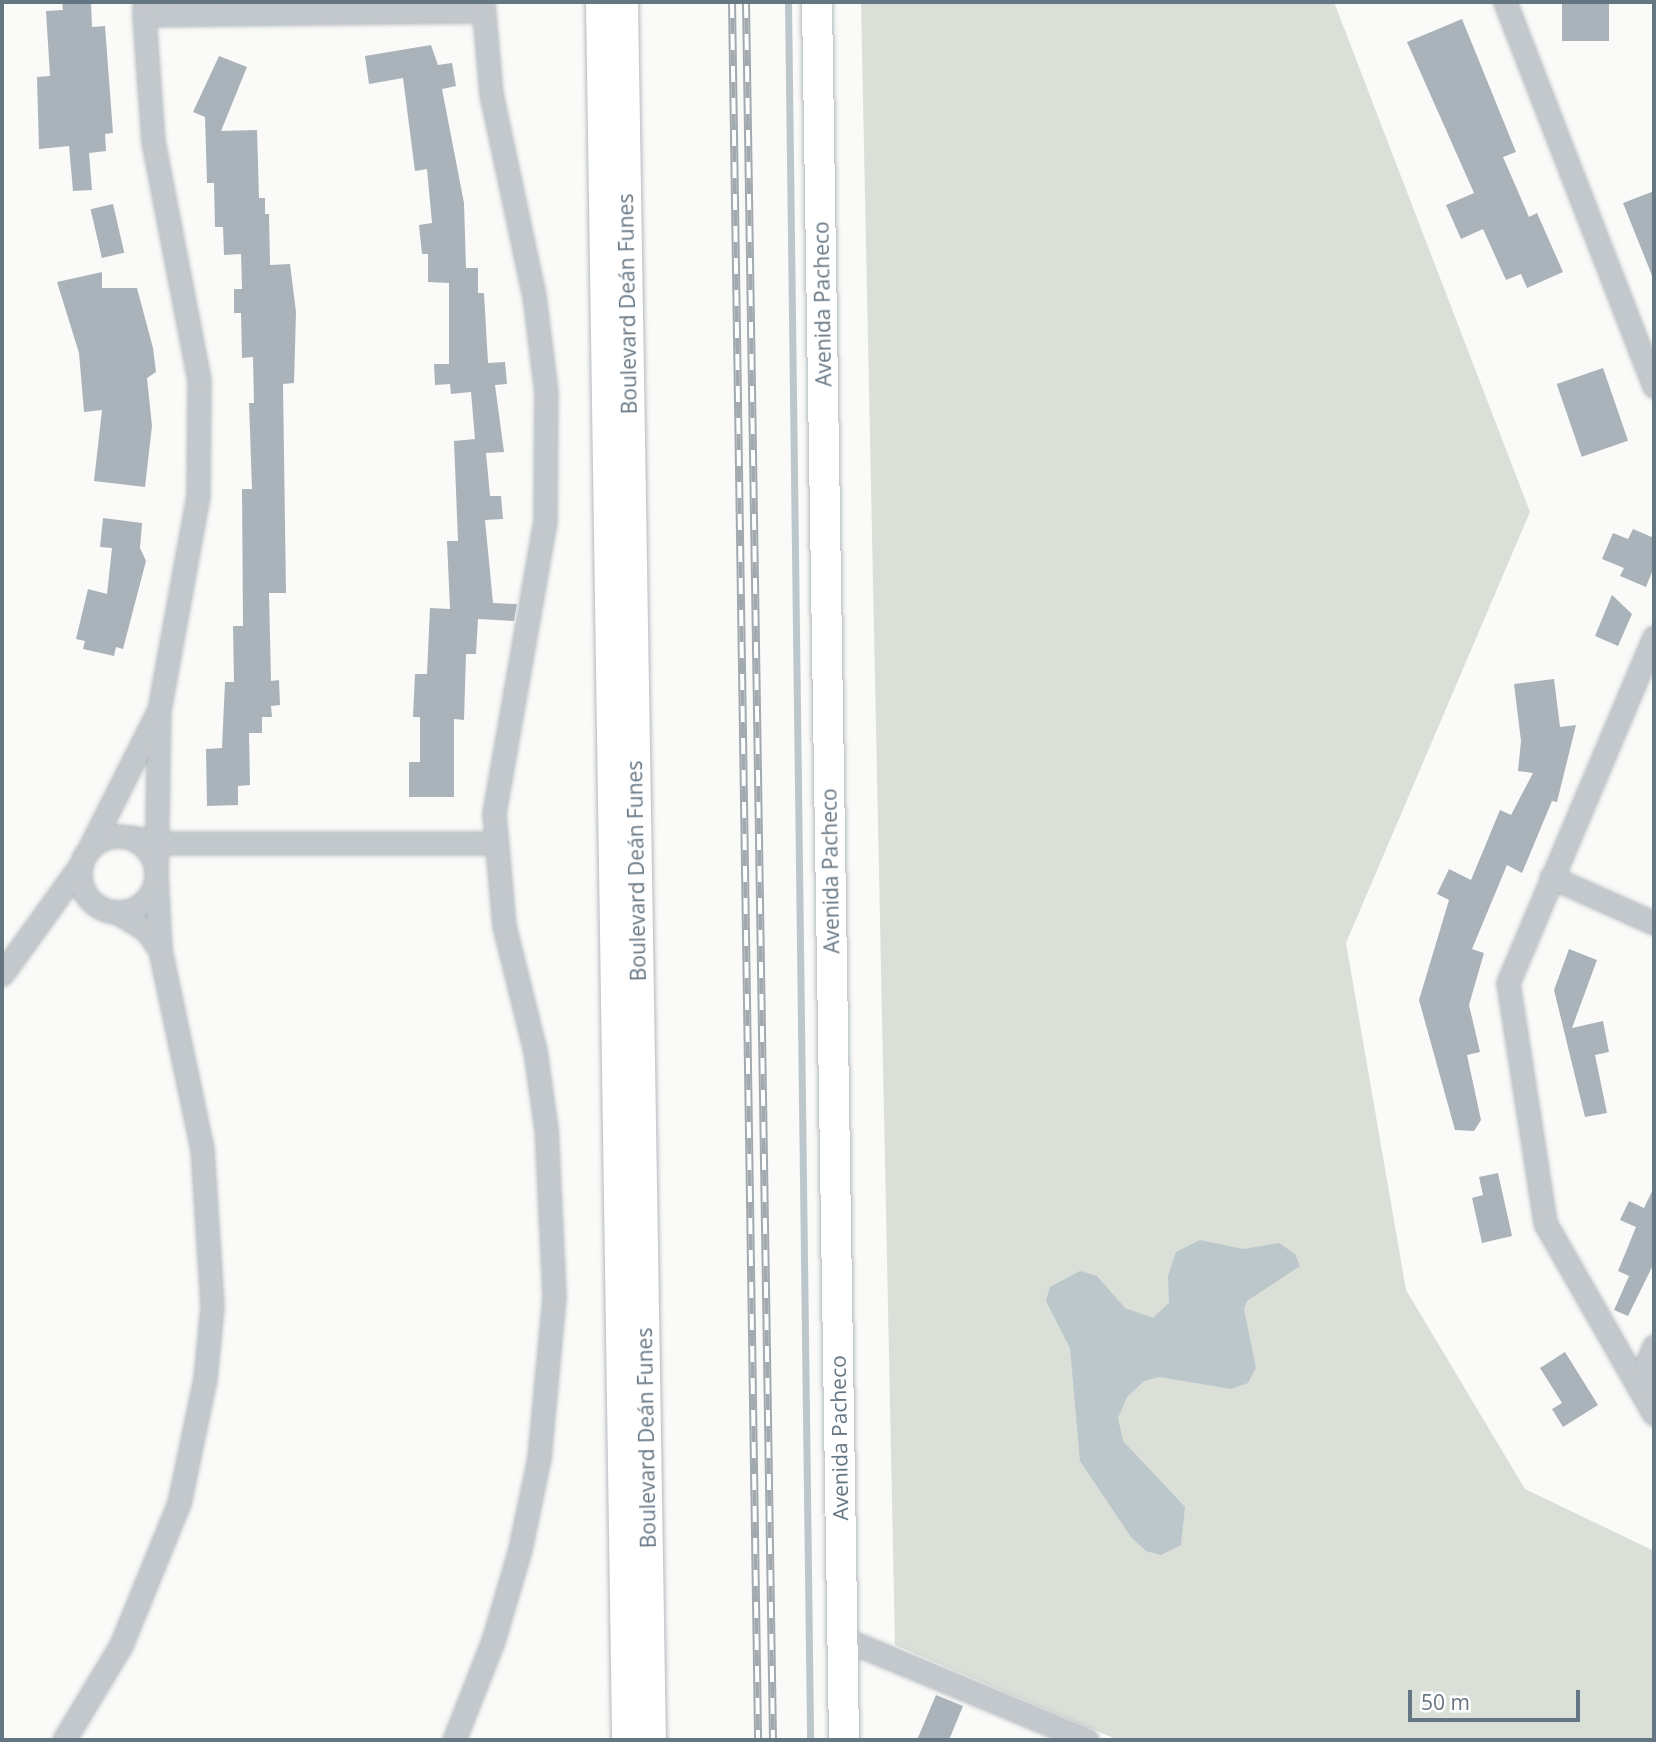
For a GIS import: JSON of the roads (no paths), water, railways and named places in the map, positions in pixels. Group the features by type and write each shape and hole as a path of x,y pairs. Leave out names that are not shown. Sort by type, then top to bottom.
{"main road":[{"name":"Boulevard Deán Funes","path":"601,2 627,1740"},
{"name":"Boulevard Deán Funes","path":"623,2 651,1740"},
{"name":"Avenida Pacheco","path":"817,2 844,1740"}],"street":[{"path":"1506,2 1654,386"},
{"path":"64,1740 121,1645 158,1562 179,1503 205,1379 212,1306 202,1149 160,950 156,874 160,843 159,710 188,574 201,442 199,380 153,142 144,8 482,6 491,94 534,296 547,457 543,533 496,787 495,843 504,926 535,1051 546,1129 554,1296 539,1458 520,1549 493,1641 454,1740"},
{"path":"1654,637 1508,983 1538,1192 1556,1249 1654,1414"},
{"path":"2,974 49,915 80,866 159,710"},
{"path":"92,845 110,836 160,843 495,843"},
{"path":"49,915 140,905 156,874 150,852 131,837"},
{"path":"80,866 83,891 110,910 147,930 160,950"},
{"path":"1551,877 1654,923"},
{"path":"1638,1385 1654,1346"},
{"path":"842,1638 1087,1740"}],"waterway":[{"path":"788,2 810,1740"}],"railway":[{"path":"732,2 758,1740"},
{"path":"746,2 773,1740"}]}
